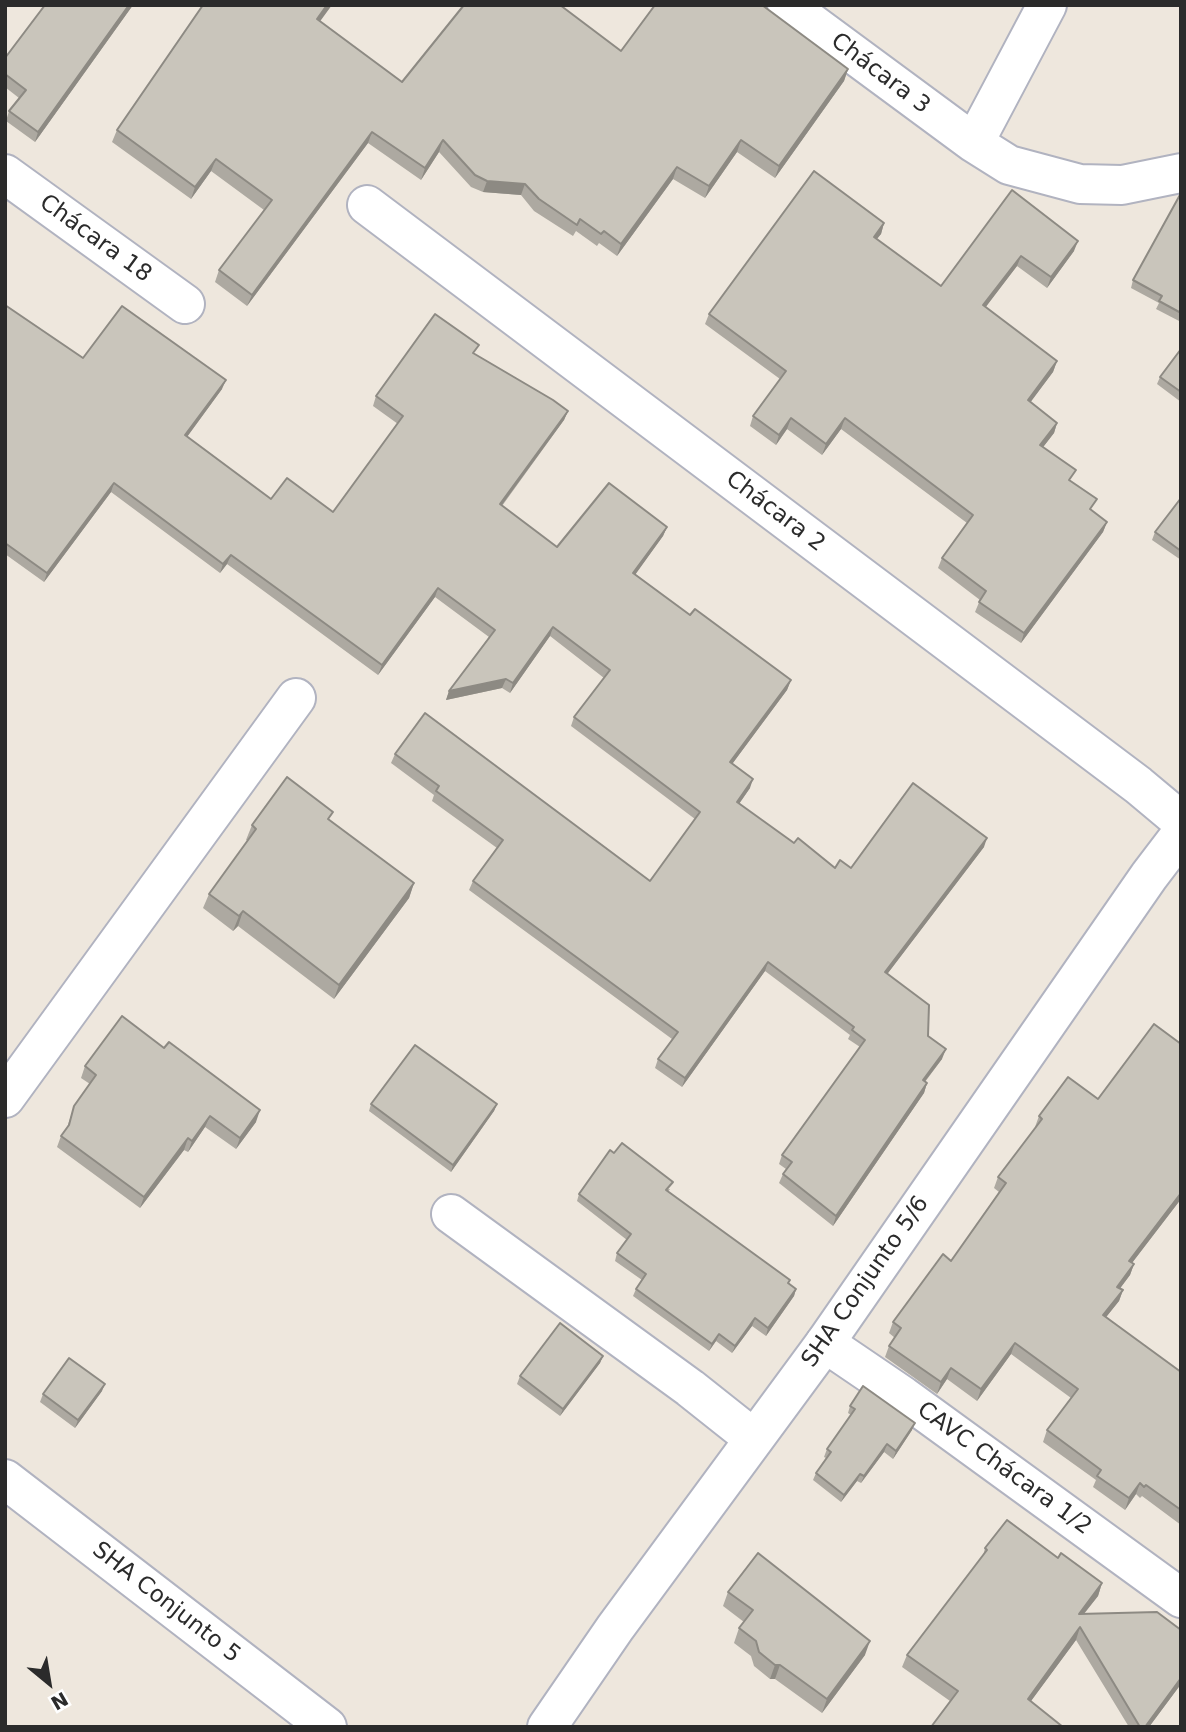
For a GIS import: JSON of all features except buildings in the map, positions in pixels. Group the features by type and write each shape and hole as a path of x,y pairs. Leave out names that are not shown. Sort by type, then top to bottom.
{"street":[{"name":"Chácara 3","path":"787,5 974,143 1009,165 1080,184 1122,185 1181,173"},
{"path":"974,143 1047,5"},
{"name":"Chácara 18","path":"5,174 185,304"},
{"name":"Chácara 2","path":"367,205 1138,785 1181,821"},
{"path":"5,1098 296,698"},
{"name":"SHA Conjunto 5/6","path":"547,1727 615,1628 825,1342 1149,876 1181,834"},
{"path":"451,1214 690,1388 753,1438"},
{"name":"CAVC Chácara 1/2","path":"825,1342 1181,1598"},
{"name":"SHA Conjunto 5","path":"5,1479 327,1727"}]}
